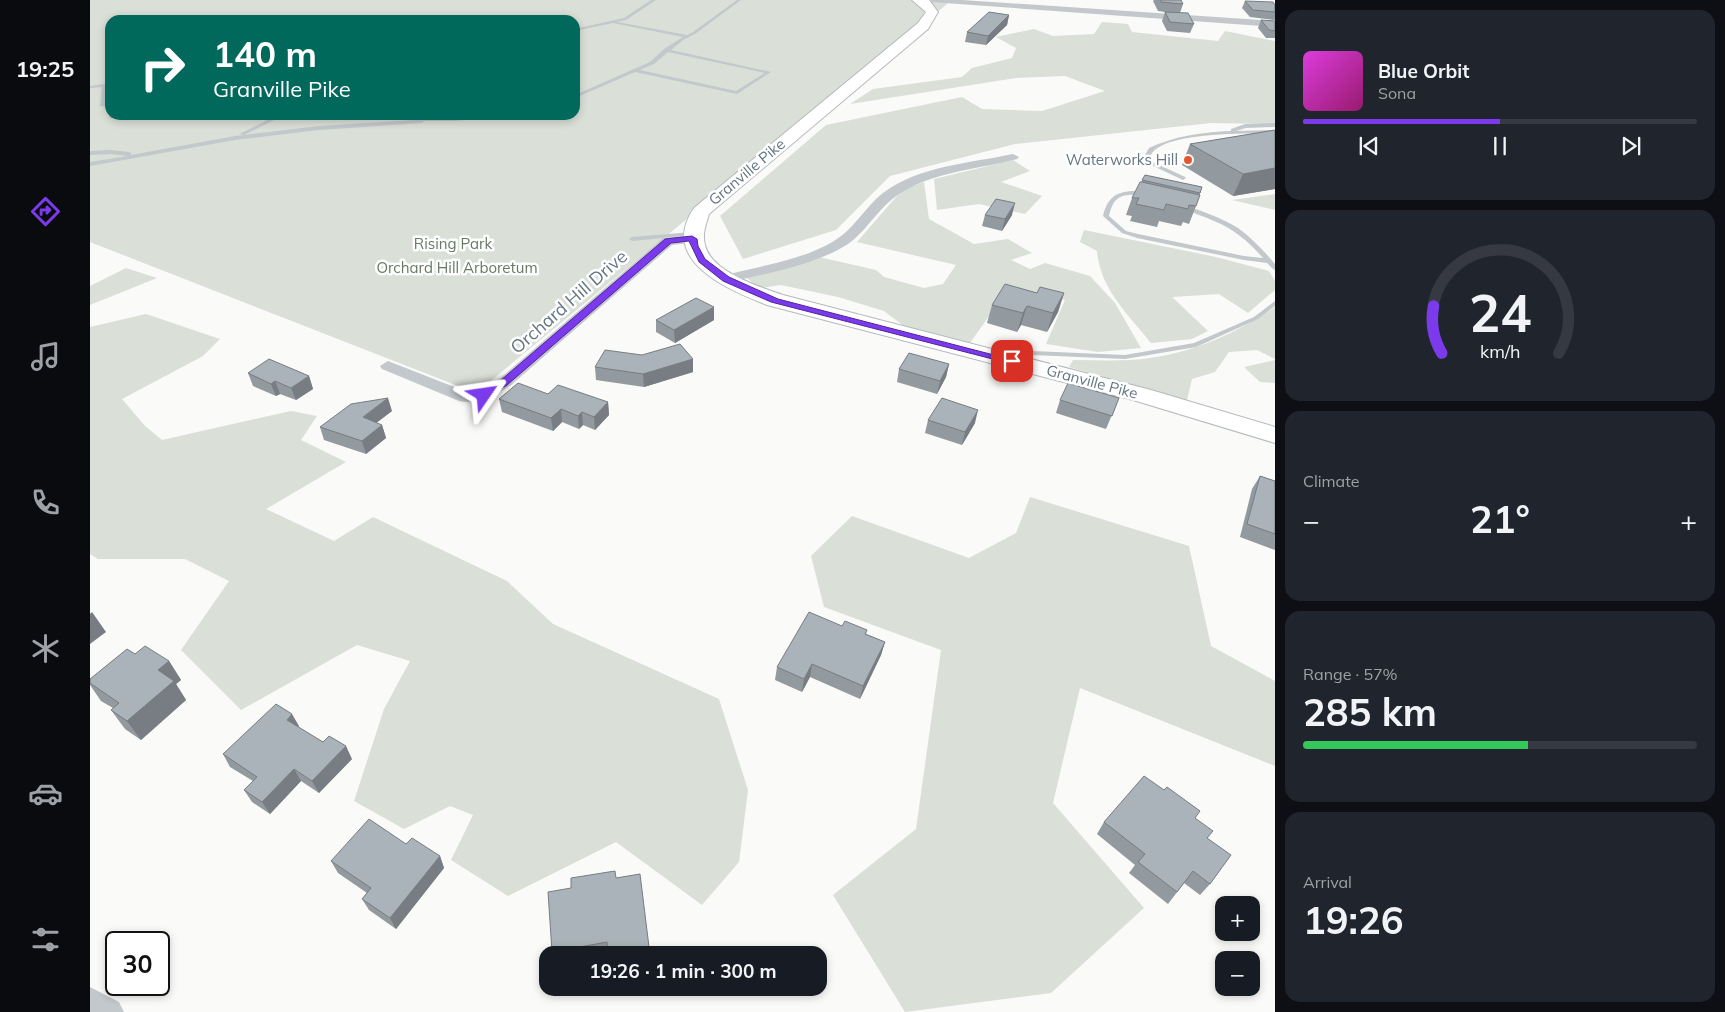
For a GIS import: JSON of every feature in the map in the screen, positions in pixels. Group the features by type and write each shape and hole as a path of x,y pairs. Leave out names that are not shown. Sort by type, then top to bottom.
{"highway":[{"name":"Granville Pike","path":"918,0 930,8 932,12 930,19 708,204 696,221 692,236 694,246 702,260 726,279 774,300 1142,395 1275,435"}],"street":[{"path":"931,0 1275,24"},
{"path":"1021,7 1029,0"},
{"path":"726,279 828,249 847,239 859,229 887,196 915,181 1013,157"},
{"name":"Orchard Hill Drive","path":"388,366 458,394 476,397 484,395 504,383 668,241 692,236"},
{"path":"90,1002 109,1012"}],"lane":[{"path":"580,29 615,23 628,18 654,0"},
{"path":"580,95 652,63 666,50 687,36 694,34 739,0"},
{"path":"615,23 687,36"},
{"path":"637,71 737,93 769,72 666,50"},
{"path":"90,88 105,85"},
{"path":"105,94 102,105 105,105"},
{"path":"235,138 272,120"},
{"path":"416,120 422,121"},
{"path":"90,164 235,138 319,128 444,120"},
{"path":"1231,133 1230,131 1245,126 1275,125"},
{"path":"1183,178 1151,163 1148,156 1151,149 1175,139 1231,133 1275,132"},
{"path":"90,154 110,152 134,156"},
{"path":"1155,196 1137,193 1122,194 1112,198 1108,205 1106,216 1124,232 1137,236 1244,258 1269,261"},
{"path":"1178,204 1222,220 1241,231 1275,268"},
{"path":"632,240 692,236"},
{"path":"993,356 1024,353 1125,357 1196,344 1256,318 1275,303"}],"green space":[{"name":"Rising Park","path":"90,0 952,0 476,393 90,242"},
{"path":"1102,22 1128,24 1132,32 1218,41 1225,31 1275,41 1275,124 1211,123 1015,144 890,176 836,230 743,259 720,216 826,125 962,97 982,109 1042,111 1105,91 1065,76 1016,78 850,104 873,89 962,77 972,68 1012,58 1016,48 996,37 1034,29 1053,36 1094,34"},
{"path":"1013,160 1030,171 1001,182 1042,196 1025,214 979,204 937,210 934,179"},
{"path":"924,182 929,219 974,244 1008,239 1032,253 1011,260 1030,269 1045,263 1090,276 1115,303 1141,348 1098,352 1046,344 1065,300 1026,291 999,302 970,343 905,327 884,311 838,297 781,285 760,288 744,276 819,257 876,270 884,277 924,288 943,284 956,265 857,242 902,190"},
{"path":"1275,194 1275,210 1232,200"},
{"path":"1084,230 1216,257 1269,271 1275,281 1275,290 1248,313 1219,294 1172,297 1208,331 1192,339 1151,343 1109,289 1099,265 1097,251 1080,242"},
{"path":"126,268 157,278 90,305 90,286"},
{"path":"1275,307 1275,359 1257,350 1229,352 1215,372 1192,379 1187,400 1069,367 1073,360 1131,360 1169,355 1188,350 1224,336"},
{"path":"146,314 220,339 203,356 122,399 145,426 162,440 291,411 317,416 301,440 346,462 266,509 334,541 373,517 507,581 553,624 719,699 748,790 739,862 702,905 616,842 508,896 451,860 473,815 450,806 404,829 354,801 384,709 410,661 357,645 241,710 181,650 229,581 185,559 98,559 90,554 90,327"},
{"path":"1275,360 1275,383 1260,382 1244,367"},
{"path":"1030,497 1189,546 1211,646 1275,681 1275,766 1080,688 1053,803 1144,908 1051,993 905,1012 833,895 916,829 941,650 824,607 811,556 852,516 969,558 1016,533"}],"building":[{"path":"1160,0 1181,0 1183,4 1161,2"},
{"path":"1245,1 1273,2 1275,12 1253,10"},
{"path":"989,12 1009,15 988,36 967,32"},
{"path":"1165,12 1188,13 1194,24 1170,22"},
{"path":"1261,20 1275,21 1275,31 1269,30"},
{"path":"1275,130 1275,168 1243,174 1190,144"},
{"path":"1145,175 1202,187 1200,193 1142,180"},
{"path":"1140,182 1200,195 1196,206 1189,205 1188,209 1166,204 1164,210 1136,204 1139,198 1132,198"},
{"path":"996,199 1015,203 1005,219 985,215"},
{"path":"1005,284 1037,293 1040,287 1064,293 1053,313 1027,306 1023,313 992,305"},
{"path":"696,298 714,307 674,330 656,320"},
{"path":"680,344 693,359 643,374 595,367 605,350 642,355"},
{"path":"909,353 949,364 940,381 899,369"},
{"path":"269,359 309,376 291,388 275,381 271,384 248,373"},
{"path":"518,383 548,394 558,385 608,402 594,417 582,412 578,416 561,409 551,418 499,399"},
{"path":"1068,383 1119,398 1112,416 1060,400"},
{"path":"388,398 363,417 382,425 362,441 320,427 351,404"},
{"path":"942,398 978,410 965,432 928,420"},
{"path":"1260,476 1275,481 1275,534 1247,524"},
{"path":"809,612 842,626 845,621 867,630 865,634 885,642 863,686 812,664 804,679 777,667"},
{"path":"145,646 169,661 158,670 174,681 127,721 111,710 119,703 90,683 90,679 127,649 135,654"},
{"path":"276,704 292,714 287,720 323,742 329,736 346,746 312,781 294,769 262,802 244,790 257,777 223,754"},
{"path":"1144,776 1164,790 1167,787 1200,811 1195,818 1213,831 1207,838 1231,855 1210,884 1193,871 1177,892 1138,862 1145,854 1104,822"},
{"path":"369,819 406,844 412,838 440,856 390,918 362,899 371,888 331,861"},
{"path":"615,871 616,878 640,874 649,946 607,946 607,942 585,946 552,946 548,892 571,888 571,878"}],"place":[{"name":"Waterworks Hill","path":"1188,160"}],"route":[{"path":"484,395 504,383 668,241 692,239 697,253 702,260 726,279 774,300 1012,361"}],"park label":[{"name":"Orchard Hill Arboretum","path":"457,268"}]}
